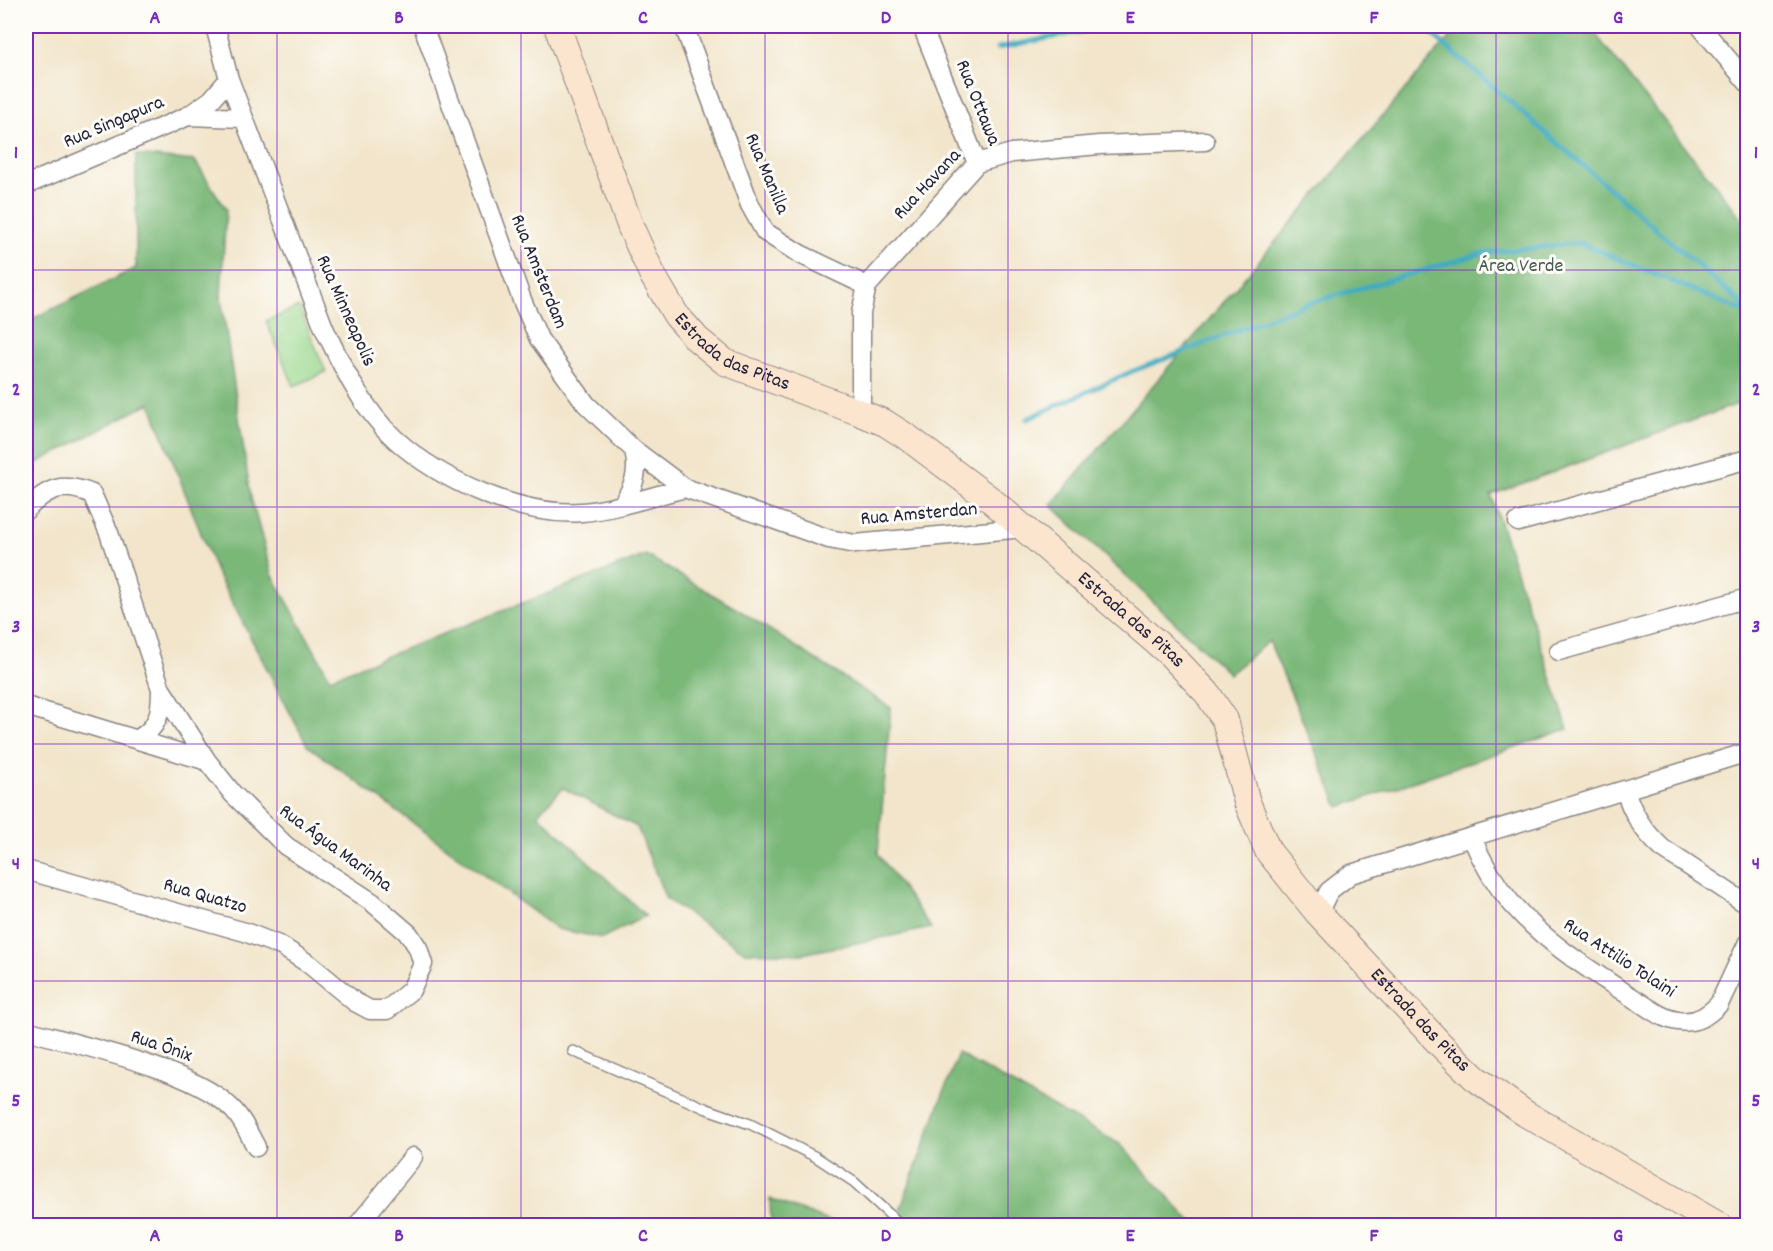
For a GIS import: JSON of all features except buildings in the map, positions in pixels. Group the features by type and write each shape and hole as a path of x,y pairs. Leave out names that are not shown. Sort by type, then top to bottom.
{"main road":[{"name":"Estrada das Pitas","path":"557,26 631,228 653,276 676,315 697,339 725,362 885,423 939,459 1171,655 1208,693 1225,720 1255,826 1268,851 1318,913 1440,1044 1475,1078 1526,1114 1720,1226"}],"street":[{"name":"Rua Minneapolis","path":"215,26 229,79 243,118 328,338 343,368 368,407 395,439 461,482 497,499 527,509 583,512 685,488"},
{"name":"Rua Amsterdam","path":"423,26 522,300 539,339 586,404 634,450 685,488"},
{"name":"Rua Manilla","path":"684,26 750,205 765,232 800,254 867,286"},
{"name":"Rua Ottawa","path":"922,26 977,163"},
{"path":"1700,26 1748,83"},
{"name":"Rua Singapura","path":"26,185 188,116 211,99 229,79"},
{"name":"Rua Singapura","path":"188,116 243,118"},
{"name":"Rua Havana","path":"867,286 977,163 1012,153 1205,141"},
{"path":"861,413 861,314 867,286"},
{"path":"623,503 633,486 638,469 634,450"},
{"path":"1518,522 1748,459"},
{"name":"Rua Água Marinha","path":"26,510 54,488 72,486 92,494 109,533 161,689 207,760 233,794 286,846 372,902 409,934 418,948 423,964 411,990 387,1010 370,1010 355,1002"},
{"name":"Rua Amsterdan","path":"685,488 829,539 855,544 1023,528"},
{"path":"1559,651 1748,598"},
{"path":"138,739 147,734 159,719 161,689"},
{"path":"26,706 207,760"},
{"path":"1318,913 1329,891 1351,874 1748,752"},
{"path":"1625,790 1634,815 1652,839 1663,849 1748,905"},
{"name":"Rua Attilio Tolaini","path":"1472,838 1484,866 1497,885 1544,936 1563,953 1669,1019 1693,1021 1712,1012 1719,1005 1748,942"},
{"name":"Rua Quatzo","path":"26,870 245,932 281,946 309,964 355,1002"},
{"name":"Rua Ônix","path":"26,1030 101,1051 200,1085 228,1104 245,1124 256,1147"},
{"path":"357,1226 413,1157"}],"lane":[{"path":"573,1051 707,1109 750,1124 816,1158 854,1182 902,1226"}],"green space":[{"name":"Área Verde","path":"1459,26 1589,26 1747,225 1747,395 1735,405 1491,495 1568,729 1339,807 1269,641 1229,674 1051,505"},
{"path":"136,155 195,161 226,209 221,297 251,498 272,574 330,678 646,555 742,612 891,708 878,854 931,928 802,954 745,952 666,899 637,827 563,788 538,814 646,916 602,938 557,929 307,745 216,572 150,403 26,469 26,322 136,268"},
{"path":"299,307 326,372 294,386 266,321"},
{"path":"958,1054 1120,1144 1194,1225 894,1226"},
{"path":"770,1199 840,1225 771,1225"}],"waterway":[{"path":"998,48 1110,26"},
{"path":"1392,26 1430,32 1748,309"},
{"path":"1027,419 1133,371 1306,304 1483,253 1580,243 1748,313"}]}
